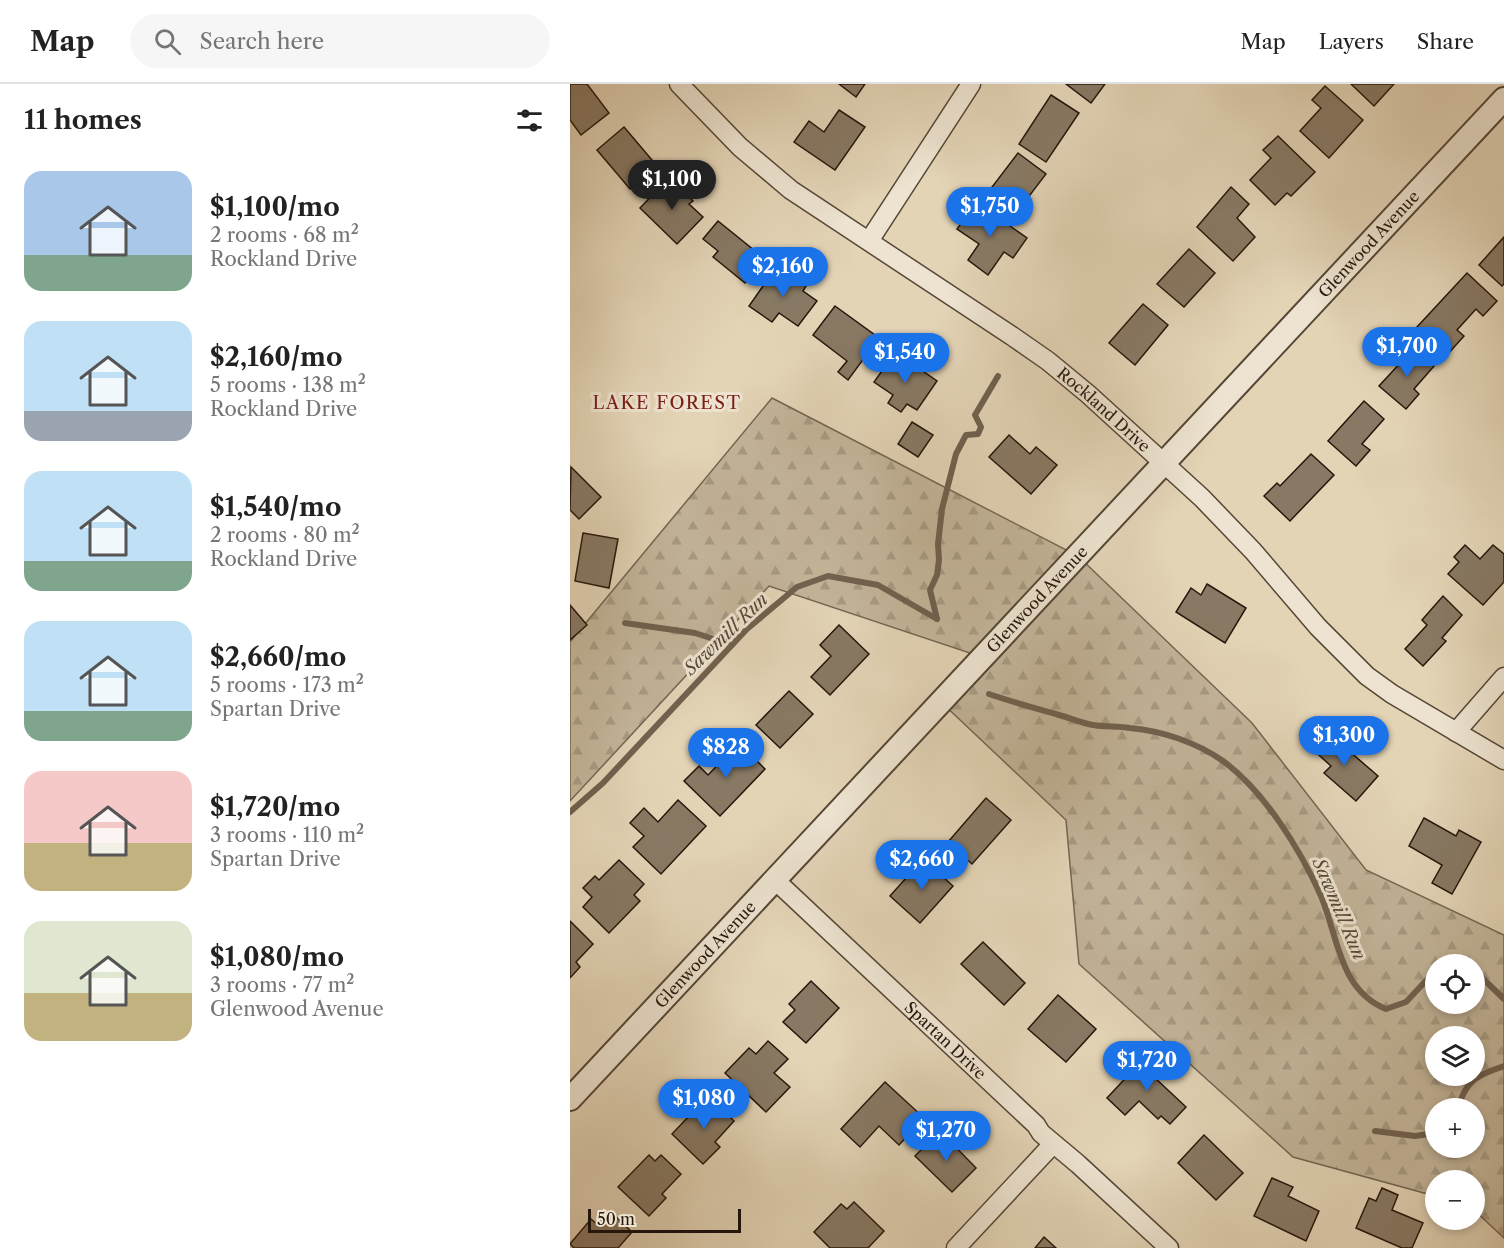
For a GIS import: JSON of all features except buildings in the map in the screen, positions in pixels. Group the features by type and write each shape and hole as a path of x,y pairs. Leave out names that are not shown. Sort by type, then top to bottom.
{"street":[{"name":"Rockland Drive","path":"679,84 740,147 791,190 1048,361 1088,394 1164,463 1253,551 1344,654 1392,694 1504,760"},
{"path":"869,241 971,84"},
{"name":"Glenwood Avenue","path":"570,1099 1504,99"},
{"path":"1456,732 1504,677"},
{"name":"Spartan Drive","path":"775,880 1036,1125 1041,1133 1078,1164 1168,1248"},
{"path":"956,1248 1053,1144"}],"green space":[{"path":"772,398 1078,556 1252,723 1366,870 1504,935 1504,1238 1485,1220 1485,1170 1425,1170 1425,1193 1293,1157 1079,964 1066,820 941,702 982,657 769,586 570,801 570,642"}],"waterway":[{"path":"937,619 930,590 937,575 942,509 956,454 966,435 978,434 981,427 975,415 998,376"},
{"name":"Sawmill Run","path":"570,812 603,783 747,629 797,587 828,576 878,585 937,619"},
{"path":"625,623 695,633 732,645"},
{"name":"Sawmill Run","path":"989,694 1089,724 1166,735 1213,754 1253,788 1292,841 1321,896 1342,960 1358,989 1370,1000 1386,1009 1406,1002 1425,982"},
{"name":"Sawmill Run","path":"1485,981 1504,999"},
{"path":"1462,1098 1474,1080 1504,1066"},
{"path":"1375,1131 1415,1136 1425,1135"}],"district":[{"name":"LAKE FOREST","path":"667,403"}]}
